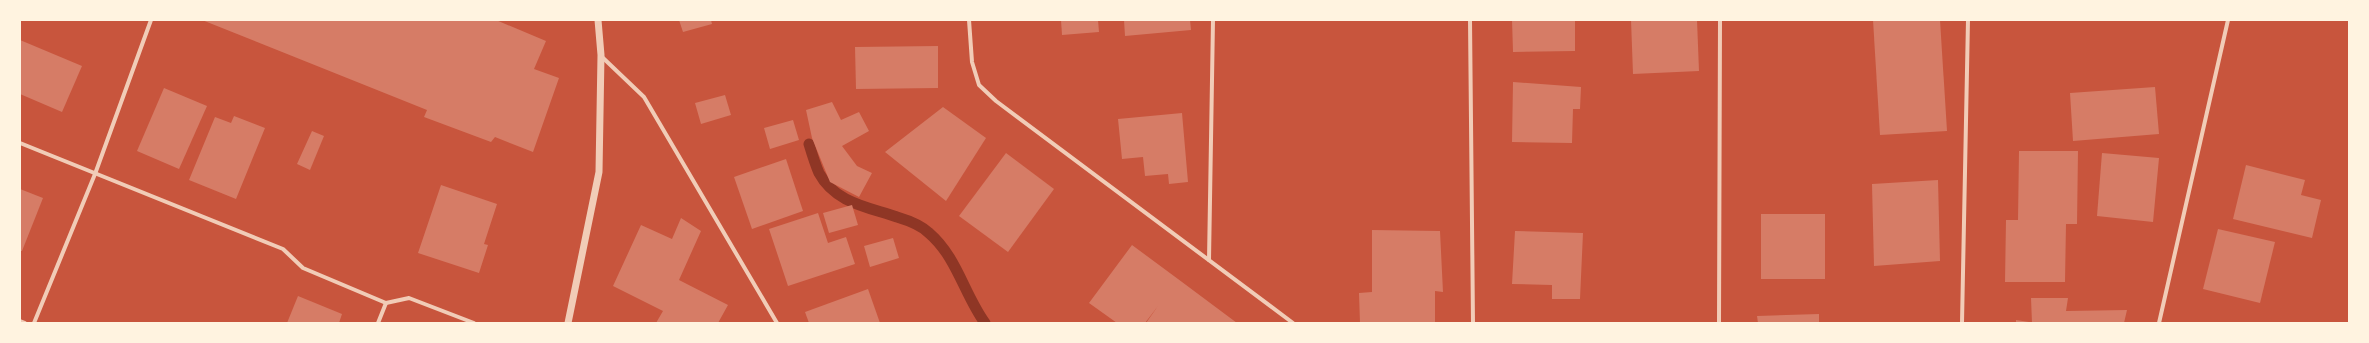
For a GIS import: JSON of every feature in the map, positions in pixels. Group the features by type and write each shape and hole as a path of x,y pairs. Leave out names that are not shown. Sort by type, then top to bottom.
{"street":[{"path":"34,323 95,174 151,20"},
{"path":"568,323 599,172 601,55 598,20"},
{"path":"969,20 974,70 979,85 996,101 1293,323"},
{"path":"1209,260 1213,20"},
{"path":"1470,20 1473,323"},
{"path":"1719,323 1720,20"},
{"path":"1962,323 1968,20"},
{"path":"2159,323 2228,20"},
{"path":"601,55 644,97 777,323"},
{"path":"20,143 284,249 303,268 386,303 409,298 474,323"},
{"path":"378,323 386,303"},
{"path":"20,321 25,323"}],"building":[{"path":"202,20 496,20 546,41 534,69 559,78 533,152 495,137 491,142 424,117 427,110"},
{"path":"679,20 711,20 712,24 683,32"},
{"path":"1061,20 1098,20 1099,32 1062,35"},
{"path":"1124,20 1190,20 1191,30 1125,36"},
{"path":"1512,20 1575,20 1575,51 1513,52"},
{"path":"1631,20 1697,20 1699,71 1633,74"},
{"path":"1873,20 1940,20 1947,131 1880,135"},
{"path":"20,40 82,66 62,112 20,94"},
{"path":"938,46 938,88 856,89 855,47"},
{"path":"1513,82 1581,87 1580,109 1573,109 1572,143 1512,142"},
{"path":"2155,87 2159,134 2073,141 2070,93"},
{"path":"164,88 207,106 179,169 137,151"},
{"path":"725,95 731,115 701,124 695,103"},
{"path":"832,102 841,120 859,112 869,131 842,146 857,166 872,173 859,197 830,182 812,138 806,110"},
{"path":"943,107 986,138 946,201 885,152"},
{"path":"1182,113 1188,182 1169,184 1168,174 1145,176 1143,157 1122,159 1118,119"},
{"path":"234,116 265,128 236,199 189,180 215,117 231,123"},
{"path":"793,120 799,140 770,149 764,128"},
{"path":"312,131 324,136 310,170 297,164"},
{"path":"2019,151 2078,151 2077,224 2066,224 2065,282 2005,282 2006,220 2018,220"},
{"path":"1006,153 1054,189 1008,252 959,216"},
{"path":"2102,153 2159,158 2153,222 2097,216"},
{"path":"786,159 803,211 752,229 734,177"},
{"path":"2246,165 2305,180 2301,195 2321,200 2312,238 2233,219"},
{"path":"1938,180 1940,261 1874,266 1872,184"},
{"path":"441,185 497,204 484,244 488,245 479,273 418,253"},
{"path":"20,189 43,198 22,251 20,251"},
{"path":"852,205 858,225 829,233 823,213"},
{"path":"818,213 828,243 846,237 855,264 788,286 769,229"},
{"path":"1761,214 1825,214 1825,279 1761,279"},
{"path":"681,218 701,231 679,280 728,305 718,323 656,323 663,311 613,286 641,225 672,239"},
{"path":"2218,229 2275,242 2260,303 2203,289"},
{"path":"1372,230 1440,231 1443,292 1435,291 1435,323 1360,323 1359,293 1372,292"},
{"path":"1515,231 1583,233 1580,299 1552,299 1552,285 1512,284"},
{"path":"893,238 899,258 870,267 864,246"},
{"path":"1132,245 1237,323 1146,323 1158,306 1145,323 1117,323 1089,303"},
{"path":"868,289 880,323 809,323 805,312"},
{"path":"298,296 342,314 339,323 287,323"},
{"path":"2031,298 2068,298 2066,311 2127,310 2124,323 2032,323"},
{"path":"1819,314 1819,323 1758,323 1757,316"},
{"path":"2016,320 2029,322 2029,323 2016,323"}],"waterway":[{"path":"809,144 819,173 834,191 864,207 914,223 926,230 939,243 947,253 971,300 985,323"}]}
